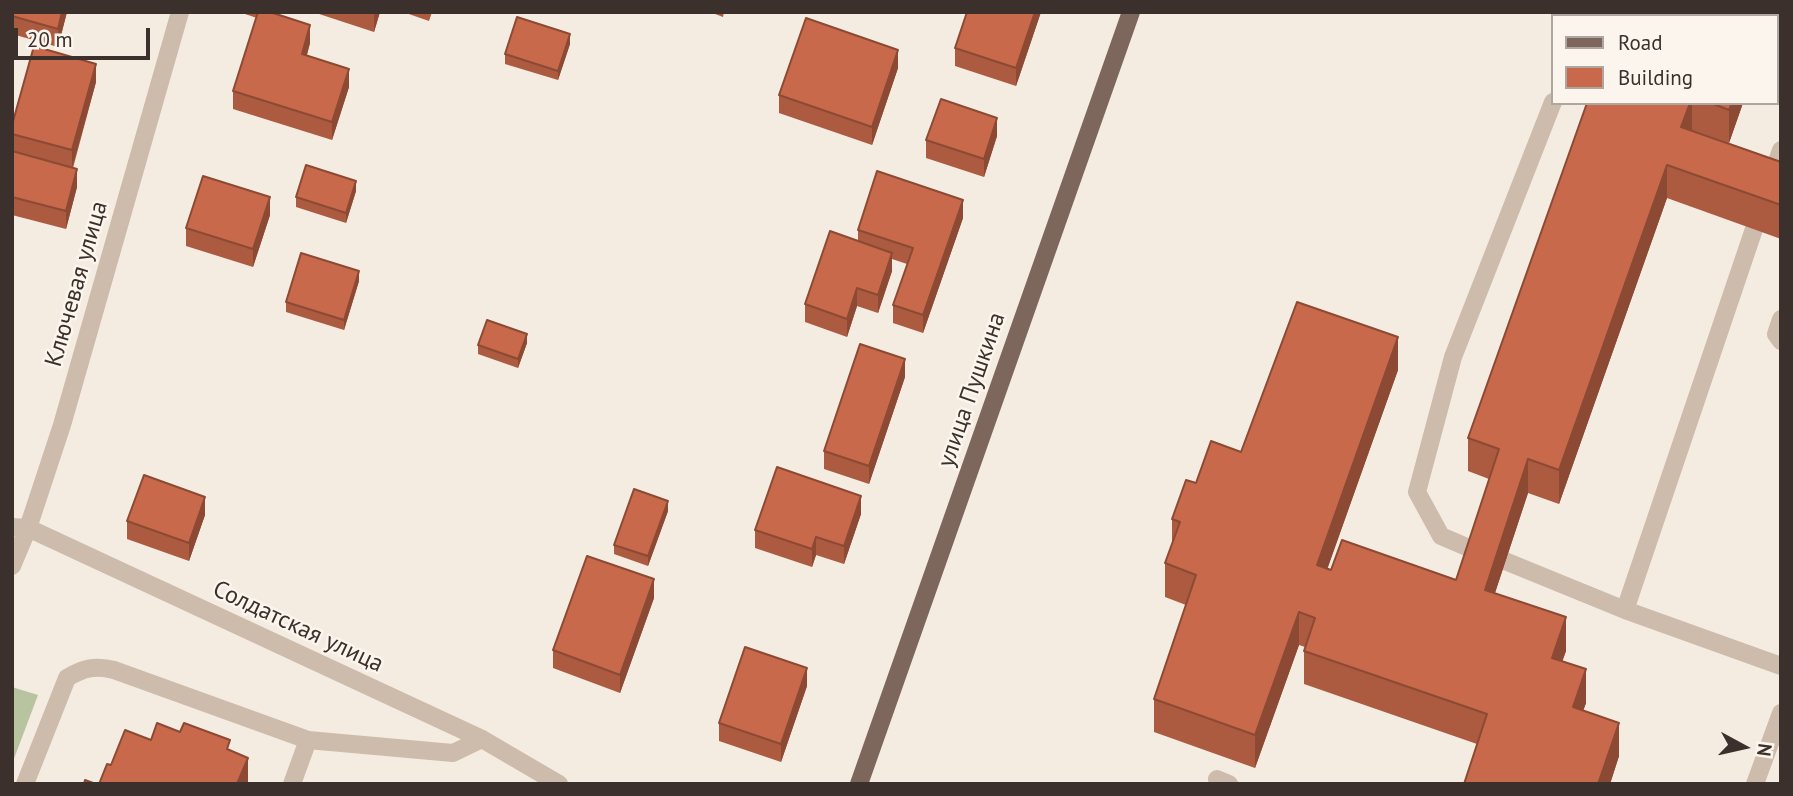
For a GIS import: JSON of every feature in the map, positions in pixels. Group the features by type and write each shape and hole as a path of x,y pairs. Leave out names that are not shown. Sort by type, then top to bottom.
{"main road":[{"name":"улица Пушкина","path":"859,784 1131,12"}],"street":[{"name":"Ключевая улица","path":"12,566 20,528 62,425 180,12"},
{"path":"1476,551 1441,536 1417,492 1453,357 1552,105"},
{"path":"1767,191 1781,150"},
{"path":"1625,610 1754,229"},
{"path":"1781,319 1776,334 1781,341"},
{"name":"Солдатская улица","path":"12,515 20,528 482,739 559,784"},
{"path":"1505,561 1625,610 1781,666"},
{"path":"25,784 67,678 80,670 101,666 308,740 453,753 482,739"},
{"path":"1755,784 1781,713"},
{"path":"292,784 308,740"}],"green space":[{"path":"12,687 38,695 12,764"}],"building":[{"path":"12,12 62,12 58,29 12,16"},
{"path":"258,12 270,12 310,25 302,54 349,69 332,122 233,91"},
{"path":"967,12 1035,12 1016,68 955,48"},
{"path":"1620,12 1763,12 1762,14 1619,14"},
{"path":"517,17 570,34 558,71 505,54"},
{"path":"806,18 898,50 872,127 779,95"},
{"path":"34,46 96,64 72,150 12,134 12,125"},
{"path":"941,99 997,118 984,159 926,140"},
{"path":"1586,105 1689,105 1681,127 1781,162 1781,205 1667,165 1559,470 1528,459 1485,590 1566,617 1552,658 1586,669 1573,707 1619,723 1598,784 1464,784 1487,714 1304,651 1315,618 1299,612 1255,735 1154,699 1196,575 1165,563 1180,522 1172,519 1186,480 1196,483 1211,441 1241,452 1297,302 1398,337 1317,565 1331,570 1342,540 1456,580 1499,449 1468,438"},
{"path":"1716,105 1731,105 1729,110"},
{"path":"12,151 77,169 66,211 12,197"},
{"path":"306,165 356,181 346,213 296,197"},
{"path":"877,171 963,200 923,315 893,305 913,248 858,230"},
{"path":"203,176 270,197 253,249 186,228"},
{"path":"830,231 892,253 878,295 857,288 847,319 805,304"},
{"path":"301,253 359,271 344,320 286,302"},
{"path":"487,320 527,334 518,359 478,345"},
{"path":"860,344 905,359 869,466 824,451"},
{"path":"777,467 861,496 844,546 816,537 812,549 755,530"},
{"path":"144,475 205,497 189,543 127,521"},
{"path":"634,489 668,501 648,556 614,545"},
{"path":"587,556 654,579 620,675 553,650"},
{"path":"745,647 807,668 781,744 719,723"},
{"path":"157,723 180,732 184,723 230,740 227,749 248,758 237,784 99,784 107,764 111,765 125,730 151,740"}]}
